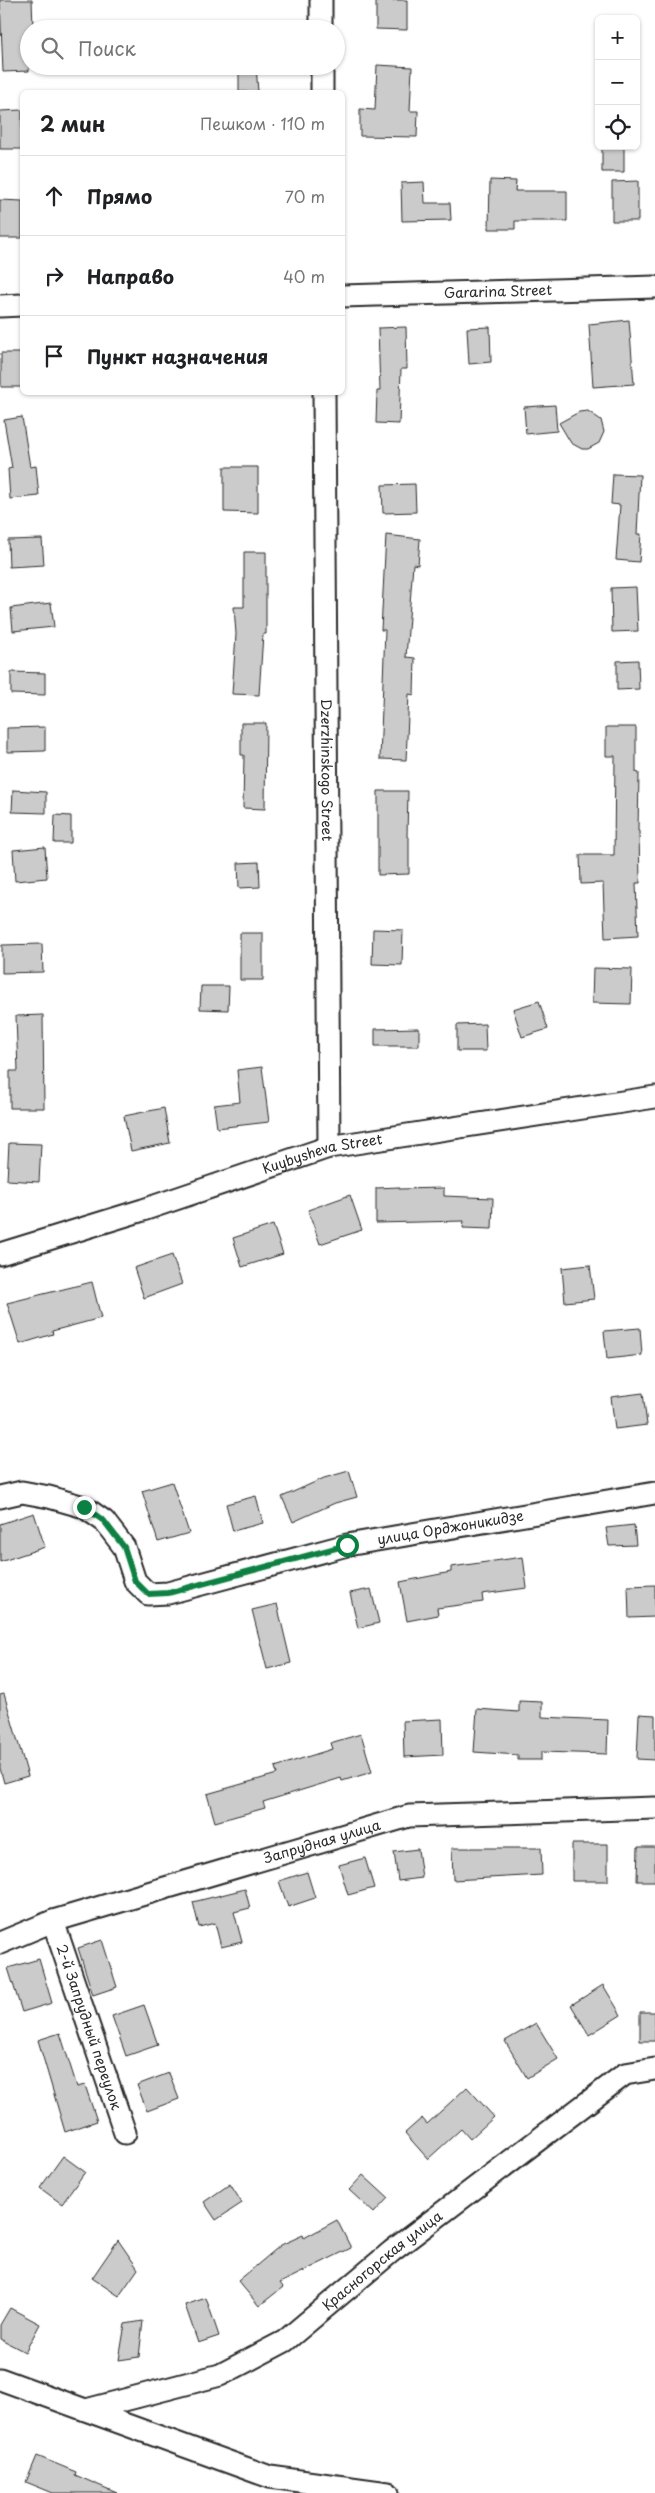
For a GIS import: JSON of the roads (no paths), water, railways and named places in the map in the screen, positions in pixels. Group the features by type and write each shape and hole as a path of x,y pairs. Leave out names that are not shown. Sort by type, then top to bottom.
{"street":[{"path":"321,0 321,20"},
{"path":"322,75 322,90"},
{"name":"Gararina Street","path":"345,296 655,287"},
{"path":"0,306 20,305"},
{"name":"Dzerzhinskogo Street","path":"324,395 329,1147"},
{"name":"Kuybysheva Street","path":"0,1254 143,1210 329,1147 655,1097"},
{"name":"улица Орджоникидзе","path":"0,1497 22,1492 84,1507 104,1521 124,1547 135,1581 148,1594 168,1593 347,1545 655,1493"},
{"name":"Запрудная улица","path":"0,1943 53,1921 409,1816 655,1808"},
{"name":"2-й Запрудный переулок","path":"53,1921 125,2132"},
{"name":"Красногорская улица","path":"86,2410 220,2375 285,2341 392,2251 625,2074 655,2069"},
{"path":"0,2379 270,2477 388,2493"}]}
